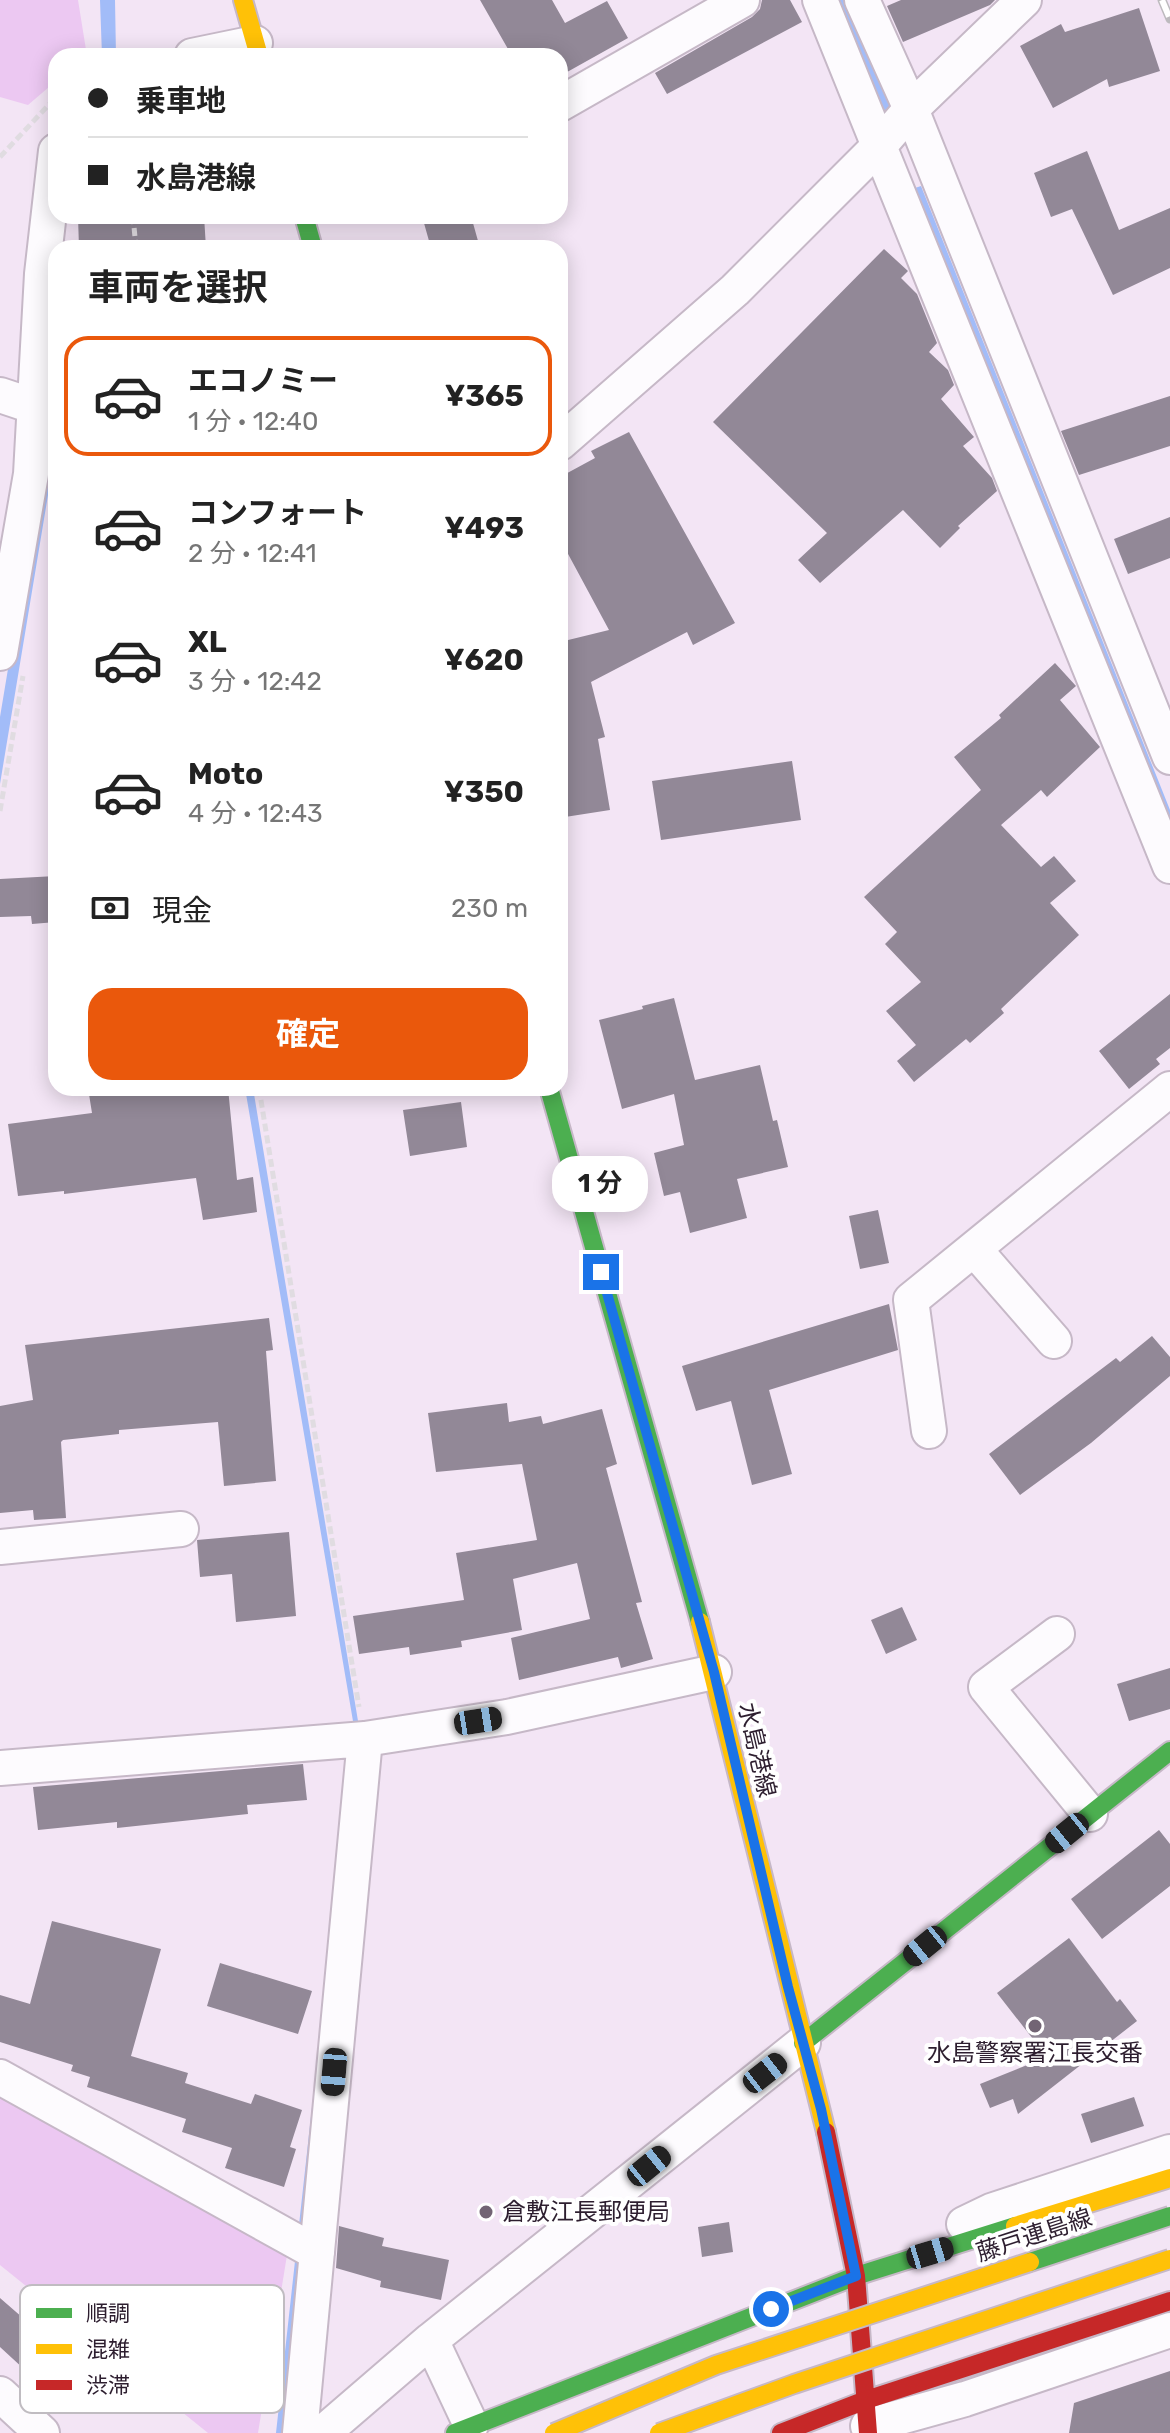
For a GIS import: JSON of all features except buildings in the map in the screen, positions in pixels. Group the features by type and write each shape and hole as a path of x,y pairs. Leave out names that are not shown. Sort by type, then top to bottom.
{"main road":[{"path":"243,0 257,48"},
{"name":"水島港線","path":"551,1096 714,1672 821,2109 856,2276 867,2420"},
{"path":"803,2043 1170,1751"},
{"path":"463,2429 856,2276 1170,2178"},
{"name":"藤戸連島線","path":"554,2433 716,2365 1170,2216"},
{"path":"659,2433 794,2384 1170,2259"},
{"path":"781,2433 867,2420 1170,2301"}],"street":[{"path":"568,99 742,0"},
{"path":"820,0 1170,866"},
{"path":"862,0 911,109 1170,757"},
{"path":"568,436 735,290 880,145 911,109 1024,0"},
{"path":"0,653 10,541 44,472 36,407 42,274 48,221"},
{"path":"0,395 36,407"},
{"path":"929,1431 911,1300 1170,1089"},
{"path":"974,1249 1054,1341"},
{"path":"0,1547 181,1529"},
{"path":"1057,1634 986,1687 1090,1814"},
{"path":"0,1768 359,1740 507,1717 714,1672"},
{"path":"300,2433 310,2249 359,1740"},
{"path":"323,2433 431,2340 803,2043"},
{"path":"0,2077 310,2249"},
{"path":"856,2276 991,2211 1170,2152"},
{"path":"867,2420 961,2400 1170,2330"},
{"path":"431,2340 463,2429"},
{"path":"0,2394 20,2413"},
{"path":"20,2413 42,2433"}],"path":[{"path":"0,157 48,106"},
{"path":"260,1096 359,1740"}],"shaded area":[{"path":"0,0 78,0 86,48 48,48 48,88 28,105 0,97"},
{"path":"0,2092 288,2249 282,2285 25,2285 0,2265"},
{"path":"183,2413 261,2413 258,2433 208,2433"}],"water":[{"path":"100,0 115,0 116,48 102,48"},
{"path":"921,186 1170,810 1170,832 912,189"},
{"path":"48,472 48,495 0,784 0,717 39,483"},
{"path":"246,1096 254,1096 359,1727 286,2433 276,2433 278,2413 284,2413 284,2361 354,1727"}],"waterway":[{"path":"840,0 876,90"}],"railway":[{"path":"1162,0 1170,19"}],"traffic: fast":[{"path":"306,224 311,240"},
{"path":"551,1096 700,1622"},
{"path":"803,2043 1170,1751"},
{"path":"1030,2262 1170,2216"},
{"path":"455,2433 856,2276 1015,2226"}],"traffic: slow":[{"path":"243,0 257,48"},
{"path":"700,1622 826,2132"},
{"path":"1015,2226 1170,2178"},
{"path":"659,2433 794,2384 1170,2259"},
{"path":"554,2433 716,2365 1030,2262"}],"traffic: jam":[{"path":"826,2132 856,2276 868,2433"},
{"path":"781,2433 866,2400 1170,2301"}],"place":[{"name":"水島警察署江長交番","path":"1035,2026"},
{"name":"倉敷江長郵便局","path":"486,2212"}],"route":[{"path":"601,1272 714,1672 788,1987 821,2109 856,2276 771,2309"}]}
